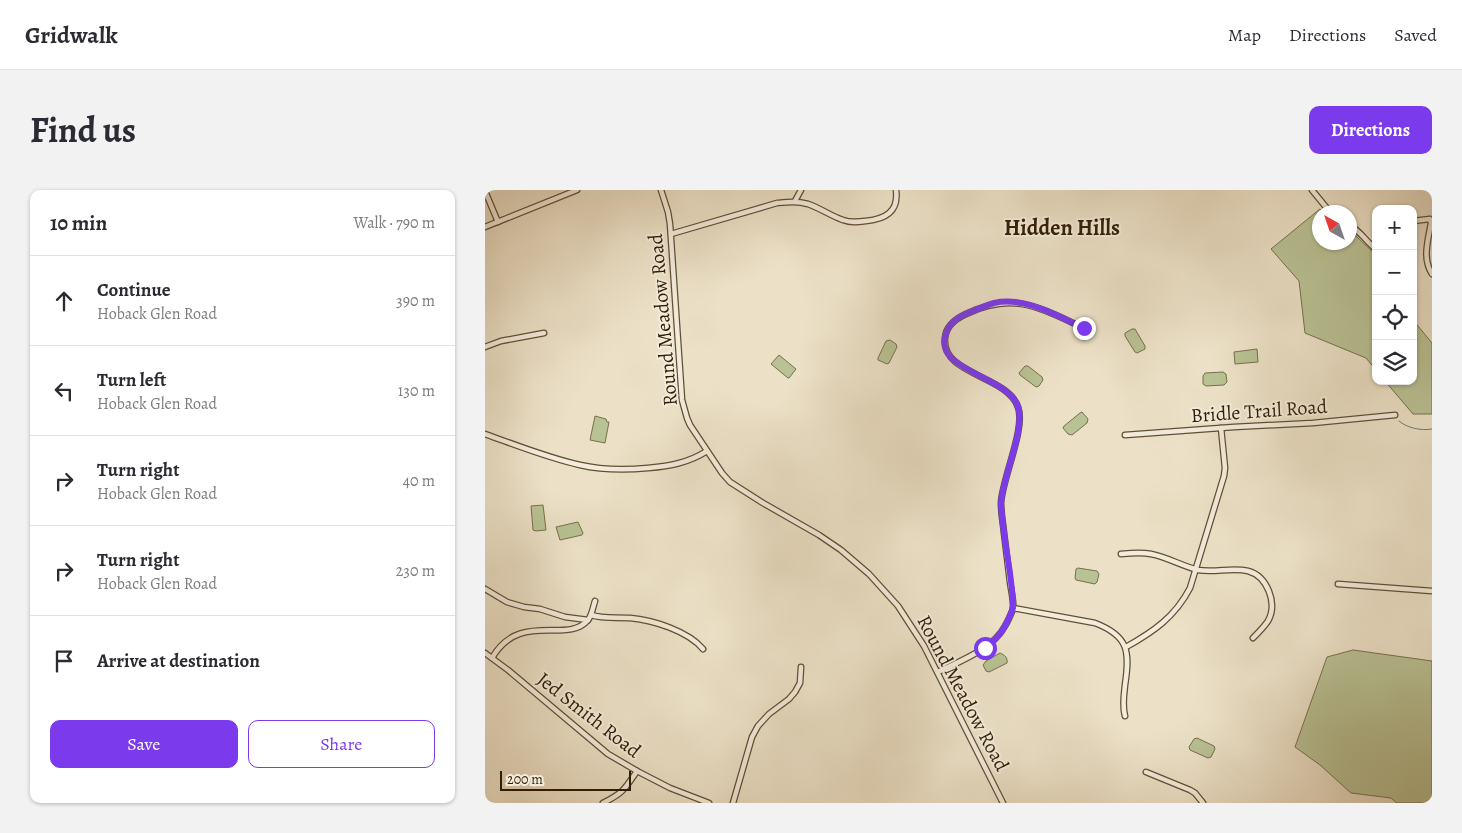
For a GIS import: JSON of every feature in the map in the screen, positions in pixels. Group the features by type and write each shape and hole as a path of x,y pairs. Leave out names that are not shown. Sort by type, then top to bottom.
{"street":[{"path":"485,227 577,190"},
{"name":"Round Meadow Road","path":"661,190 668,212 671,234 684,408 690,425 722,473 739,489 819,536 847,555 869,574 887,594 911,624 938,672 1003,803"},
{"path":"795,201 801,190"},
{"path":"671,234 771,204 795,201 845,221 877,220 886,216 891,211 897,197 896,190"},
{"path":"1311,190 1324,205"},
{"path":"485,191 498,222"},
{"path":"1417,221 1430,219 1431,224 1426,253 1429,269 1432,274"},
{"path":"1357,231 1372,245"},
{"path":"938,672 993,642 1005,628 1013,608 1001,501 1017,433 1019,408 1011,395 1001,387 957,364 949,356 945,347 945,338 951,324 956,319 995,303 1007,302 1039,308 1084,328"},
{"path":"485,347 501,341 544,333"},
{"name":"Bridle Trail Road","path":"1125,436 1313,423 1395,415"},
{"path":"1126,647 1145,636 1173,614 1183,602 1190,588 1224,476 1221,428"},
{"path":"485,434 570,463 607,469 671,466 695,458 707,451"},
{"path":"1121,554 1152,554 1208,572 1245,570 1253,572 1268,588 1272,605 1269,620 1253,638"},
{"path":"1338,584 1432,591"},
{"path":"485,589 507,602 541,609 565,617 588,620"},
{"path":"492,658 508,639 520,632 574,629 581,626 591,615 595,602"},
{"path":"1013,608 1095,623 1108,628 1118,636 1126,647 1128,664 1123,698 1125,716"},
{"path":"591,615 651,621 686,636 697,642 703,649"},
{"name":"Jed Smith Road","path":"485,653 608,754 669,788 709,803"},
{"path":"733,803 752,737 758,726 769,714 795,692 800,683 801,667"},
{"path":"603,803 625,789 637,771"},
{"path":"1146,772 1190,790 1203,803"}],"green space":[{"path":"1312,216 1312,250 1357,250 1357,237 1372,251 1372,365 1366,358 1305,333 1299,281 1271,249"},
{"path":"1417,325 1432,343 1432,414 1413,414 1388,385 1417,385"},
{"path":"1135,329 1145,346 1145,349 1137,353 1125,336 1125,333"},
{"path":"890,340 897,347 887,364 878,360 878,358 886,341"},
{"path":"1257,349 1258,362 1235,364 1234,352"},
{"path":"779,355 796,369 789,378 771,364"},
{"path":"1025,366 1028,366 1042,377 1043,380 1039,386 1036,387 1020,375 1019,373"},
{"path":"1223,372 1226,374 1227,382 1224,385 1206,386 1203,384 1205,373"},
{"path":"1082,412 1088,419 1087,423 1072,435 1068,434 1063,428 1064,426"},
{"path":"595,416 606,419 609,422 605,443 590,440"},
{"path":"543,505 546,530 533,530 531,506"},
{"path":"578,522 583,533 582,535 560,540 556,527"},
{"path":"1076,569 1097,571 1099,574 1097,582 1095,584 1076,580"},
{"path":"1353,650 1432,661 1432,803 1397,803 1391,798 1351,793 1320,765 1295,747 1327,657"},
{"path":"1000,653 1006,657 1007,663 989,672 986,671 983,665 986,661"},
{"path":"1197,738 1214,746 1215,749 1211,757 1208,758 1190,750 1189,747 1194,739"}],"waterway":[{"path":"1399,421 1414,428 1432,429"}],"district":[{"name":"Hidden Hills","path":"1062,228"}],"route":[{"path":"985,648 1005,628 1013,608 1001,501 1017,433 1019,408 1011,395 1001,387 957,364 949,356 945,347 946,331 956,319 970,312 995,303 1007,302 1039,308 1084,328"}]}
